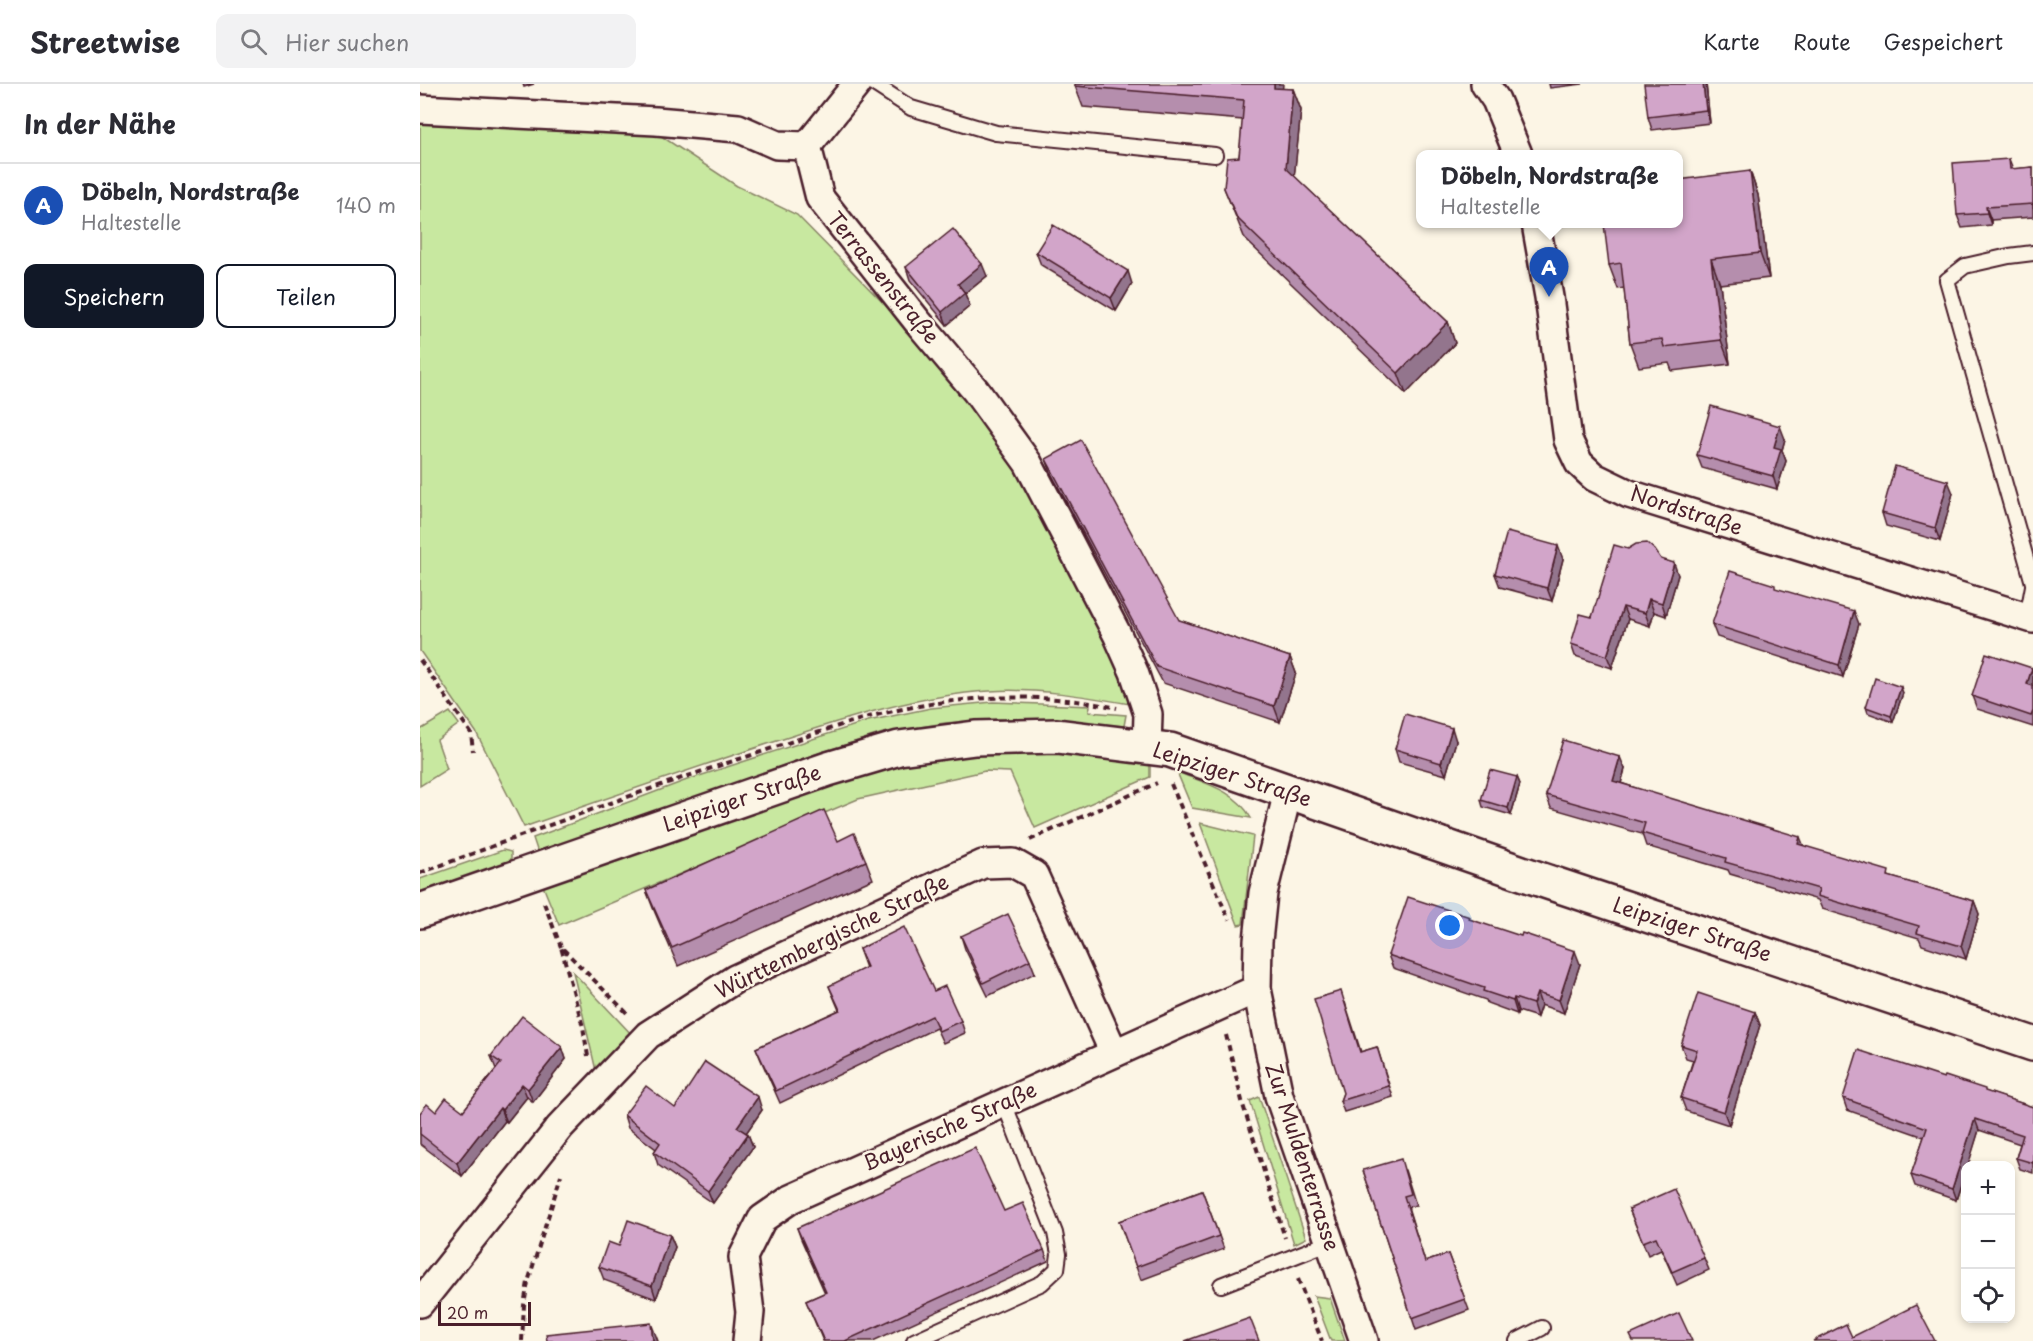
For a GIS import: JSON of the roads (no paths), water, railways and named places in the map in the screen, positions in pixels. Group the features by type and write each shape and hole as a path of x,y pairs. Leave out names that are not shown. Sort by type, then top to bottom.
{"main road":[{"name":"Leipziger Straße","path":"420,911 828,769 899,748 975,738 1057,736 1162,758 1288,792 1542,880 2033,1044"}],"street":[{"path":"1485,84 1496,100 1516,150"},
{"path":"420,109 656,121 738,128 777,145 807,146 857,86"},
{"name":"Terrassenstraße","path":"807,146 820,198 976,391 1028,463 1134,672 1162,758"},
{"name":"Nordstraße","path":"1537,228 1549,297 1568,440 1579,464 1594,477 1629,494 2030,618"},
{"name":"Zur Muldenterrasse","path":"1288,792 1263,893 1258,941 1257,989 1279,1096 1364,1341"},
{"name":"Württembergische Straße","path":"420,1303 560,1127 648,1035 735,979 983,864 1012,863 1034,875 1114,1053"},
{"name":"Bayerische Straße","path":"747,1341 750,1312 743,1257 762,1219 791,1199 1257,989"}],"lane":[{"path":"857,86 911,108 996,133 1215,155"},
{"path":"2030,618 2033,584 1947,280 1965,266 2033,253"},
{"path":"914,1341 1042,1283 1057,1269 1059,1254 1055,1233 1004,1103"},
{"path":"1221,1285 1328,1242"},
{"path":"1517,1341 1542,1328"}],"place":[{"name":"Döbeln, Nordstraße","path":"1549,297"}]}
